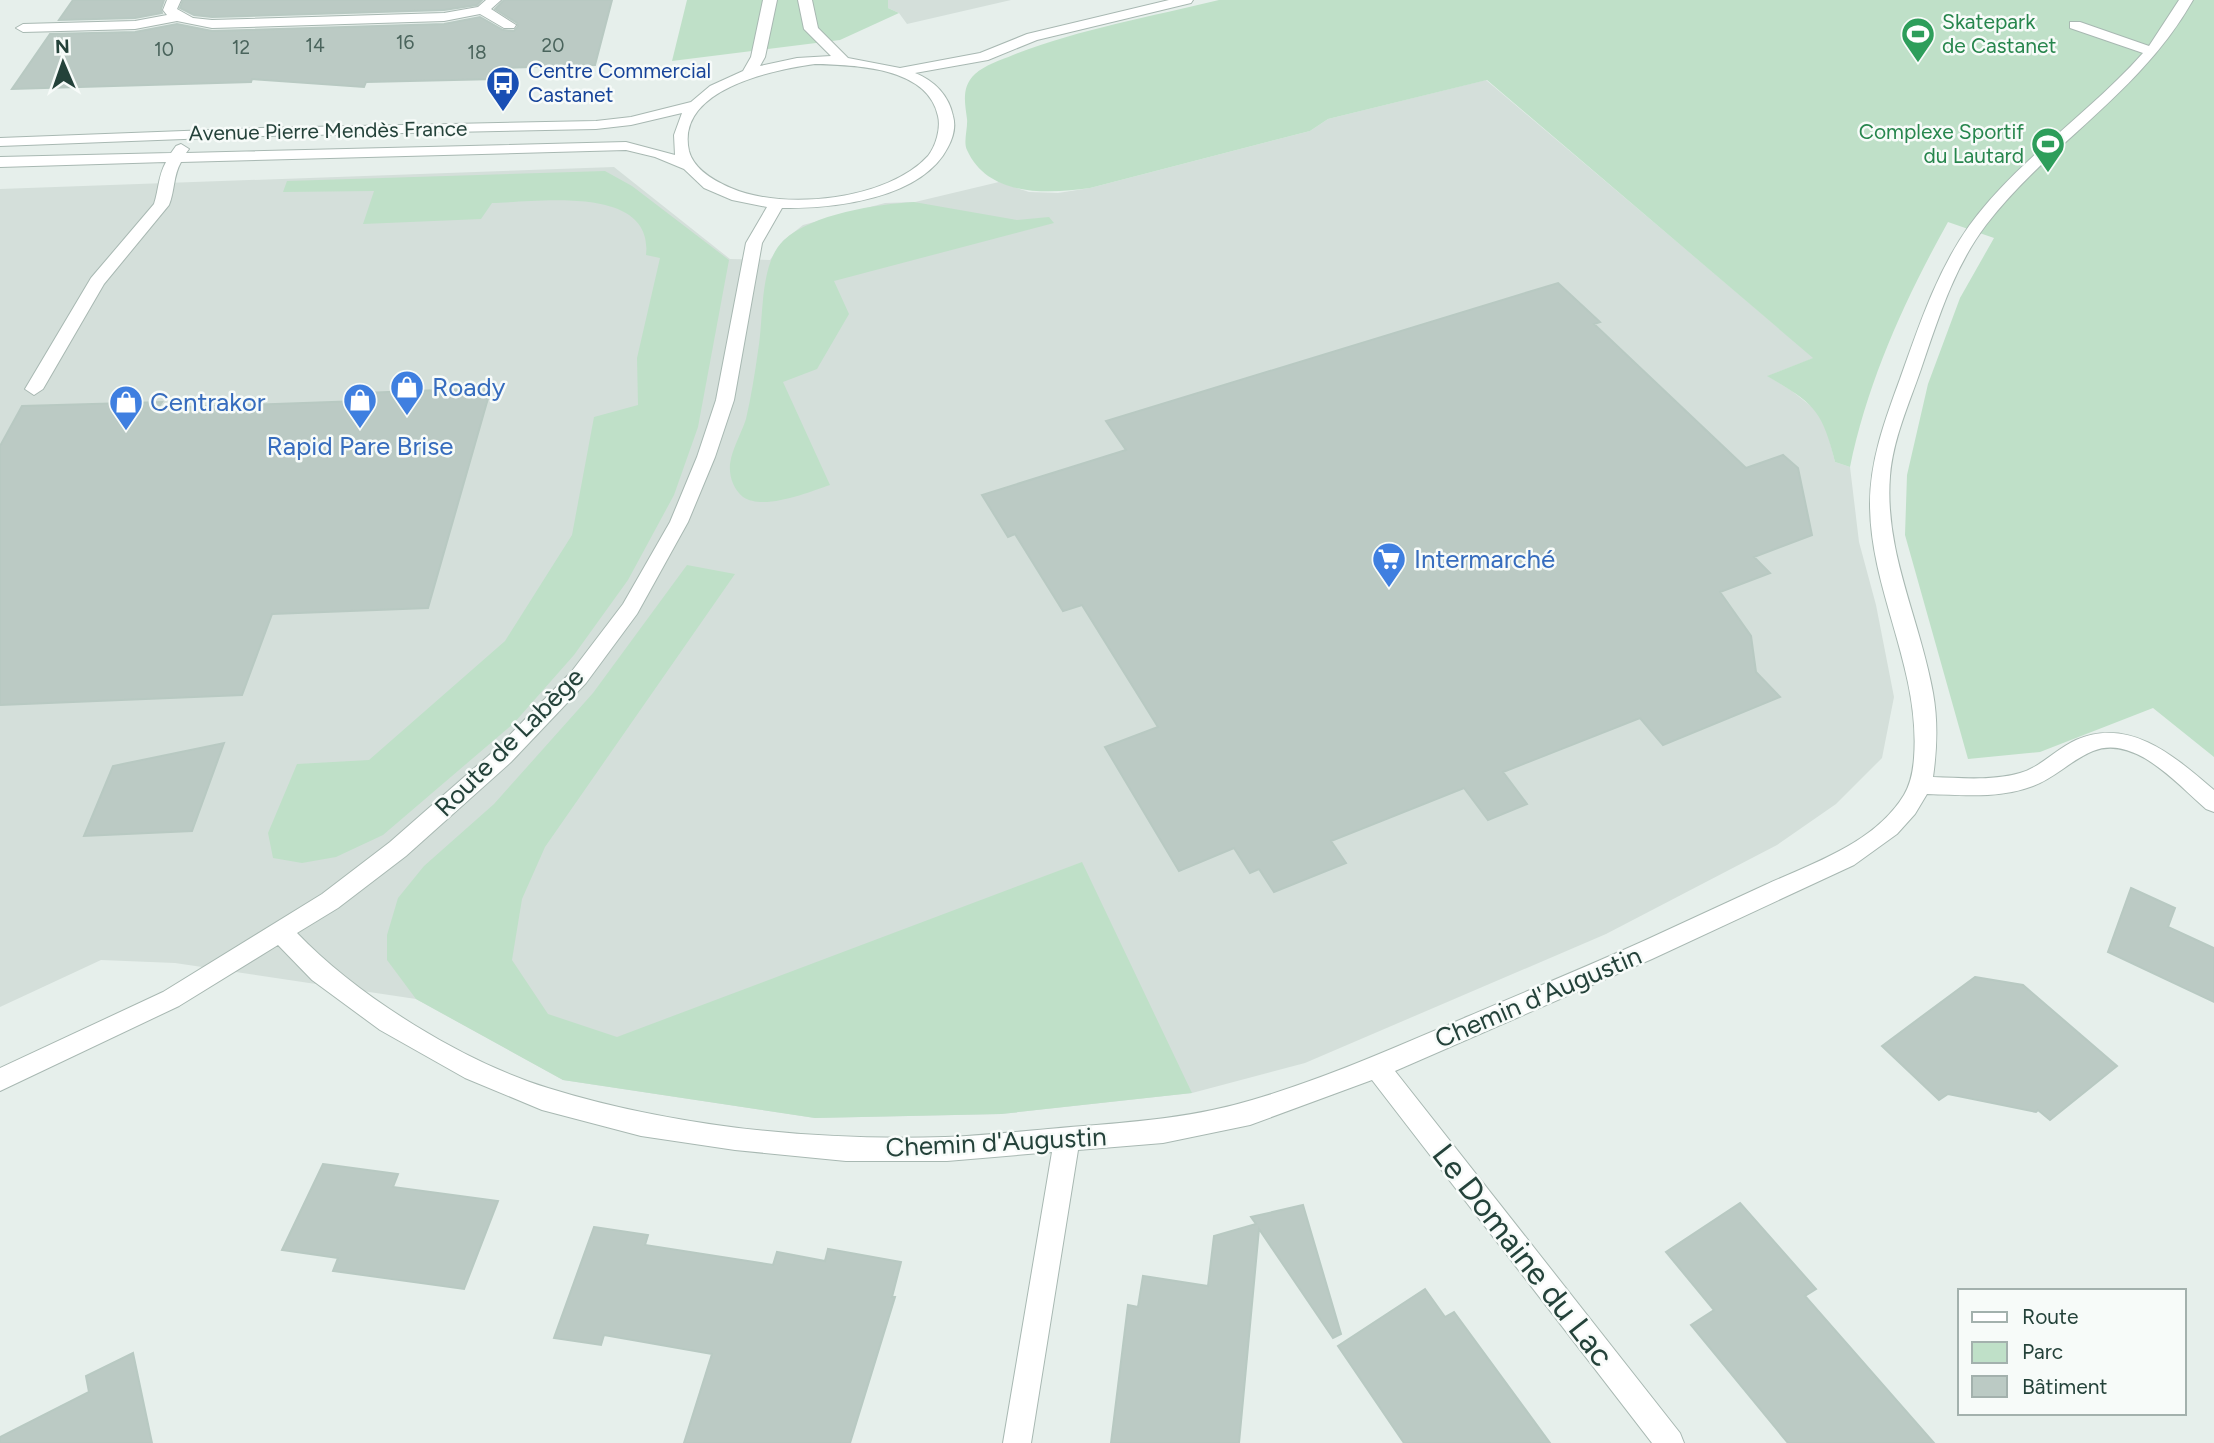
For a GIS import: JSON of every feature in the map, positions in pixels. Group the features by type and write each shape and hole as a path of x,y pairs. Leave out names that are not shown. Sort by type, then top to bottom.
{"street":[{"path":"174,0 170,10 178,17 191,22 212,24 444,17 482,10 494,0"},
{"path":"749,73 758,57 770,0"},
{"path":"805,0 811,29 844,60"},
{"path":"900,72 983,57 1032,37 1164,2 1186,0"},
{"name":"Chemin d'Augustin","path":"282,933 320,973 389,1022 474,1070 542,1097 641,1124 735,1138 846,1149 947,1149 1067,1142 1163,1131 1251,1113 1377,1067 1644,952 1846,858 1877,839 1902,814 1920,785 1927,746 1926,709 1885,548 1880,506 1880,475 1891,429 1937,301 1975,228 2029,170 2108,96 2150,51 2177,17 2186,0"},
{"path":"482,10 509,25"},
{"path":"23,28 135,25 178,17"},
{"path":"2075,25 2150,51"},
{"path":"689,166 680,146 683,125 696,105 713,91 749,73 786,63 844,60 880,65 944,85 983,57"},
{"name":"Avenue Pierre Mendès France","path":"0,162 177,158 261,153 626,146 659,153 689,166 709,183 739,197 777,204 822,204 867,196 904,180 932,160 946,136 944,85"},
{"name":"Avenue Pierre Mendès France","path":"0,142 596,125 631,121 696,105"},
{"path":"34,389 97,282 160,205 166,192 166,175 188,135"},
{"name":"Route de Labège","path":"0,1080 172,999 282,933 398,849 503,756 579,677 631,609 679,522 706,457 725,400 754,243 777,204"},
{"path":"1920,785 1965,787 2025,780 2084,746 2102,740 2123,742 2160,758 2214,803"},
{"name":"Le Domaine du Lac","path":"1377,1067 1670,1443"},
{"path":"1017,1443 1067,1142"}],"shaded area":[{"path":"888,0 1011,0 907,24 899,13 888,8"},
{"path":"1486,80 1814,358 1768,376 1817,411 1828,434 1835,462 1850,467 1859,542 1876,605 1894,697 1882,758 1836,804 1777,845 1606,934 1305,1063 1192,1093 1001,1114 815,1118 563,1080 416,999 175,963 101,960 0,1007 0,189 614,167 730,259 770,260 783,241 803,225 885,203 915,202 999,182 1029,192 1058,193 1090,188 1310,131 1328,119"}],"green space":[{"path":"687,0 888,0 888,8 899,13 840,40 672,61"},
{"path":"1219,0 2214,0 2214,757 2153,708 2040,752 1968,759 1905,535 1907,475 1928,384 1960,298 1994,238 1948,222 1890,341 1867,403 1850,467 1835,462 1825,430 1813,409 1795,393 1767,376 1813,358 1487,80 1328,119 1310,131 1090,188 1038,191 1004,184 989,177 967,150 965,95 968,84 979,71 1013,55 1063,38"},
{"path":"605,171 632,186 729,260 698,427 674,495 628,580 574,655 514,723 383,835 336,857 302,863 273,858 268,833 297,764 369,760 505,641 572,535 594,417 638,405 637,358 660,258 646,255 643,232 632,217 612,207 588,202 562,200 492,203 481,219 363,224 374,191 283,192 287,181"},
{"path":"914,202 1017,220 1049,217 1054,223 834,281 849,314 817,369 783,382 830,485 774,501 752,501 743,497 732,482 730,464 748,411 766,277 776,250 796,231 828,217 864,208"},
{"path":"687,565 735,574 545,847 522,899 512,960 548,1014 617,1037 1082,862 1192,1093 1001,1114 815,1118 563,1080 416,999 387,960 387,935 398,898 424,866 494,804 593,693"}],"building":[{"path":"73,0 164,0 162,13 135,18 59,20"},
{"path":"183,0 482,0 477,5 444,10 212,17 194,15 180,8"},
{"path":"504,0 612,0 595,65 503,68 497,79 366,82 364,87 252,79 251,82 12,89 50,34 135,32 177,24 212,31 444,24 480,17 503,30 514,31 517,23 495,9"},
{"name":"Intermarché","path":"1558,283 1600,322 1594,324 1746,468 1783,455 1798,468 1812,535 1754,557 1770,573 1720,592 1751,636 1756,672 1780,697 1663,745 1640,718 1503,772 1527,804 1488,820 1464,788 1331,841 1346,863 1274,892 1259,869 1250,873 1234,848 1179,871 1105,747 1158,727 1082,605 1063,611 1015,534 1008,537 982,495 1126,450 1106,421"},
{"path":"491,388 428,608 272,614 242,695 0,705 0,446 22,406 162,402 158,408 360,401 363,393"},
{"path":"224,743 192,831 84,836 113,766"},
{"path":"2131,888 2175,908 2168,927 2214,948 2214,1002 2108,952"},
{"path":"1975,977 2023,985 2117,1066 2050,1120 2038,1110 2036,1112 1948,1094 1939,1100 1882,1046"},
{"path":"323,1164 398,1174 393,1187 498,1201 464,1289 333,1271 338,1258 282,1250"},
{"path":"1740,1203 1816,1289 1805,1296 1934,1443 1788,1443 1691,1325 1714,1310 1666,1252"},
{"path":"1303,1205 1341,1334 1333,1338 1259,1229 1239,1443 1111,1443 1128,1305 1138,1307 1143,1276 1208,1286 1214,1236 1256,1224 1251,1217"},
{"path":"594,1227 648,1235 645,1245 773,1265 777,1252 825,1261 828,1249 901,1262 892,1297 895,1297 850,1443 684,1443 712,1354 604,1335 601,1345 554,1338"},
{"path":"1425,1289 1445,1317 1454,1312 1550,1443 1404,1443 1338,1346"},
{"path":"133,1353 152,1443 0,1443 0,1437 89,1392 86,1376"}],"place":[{"name":"Skatepark de Castanet","path":"1918,64"},
{"name":"Centre Commercial Castanet","path":"503,113"},
{"name":"Complexe Sportif du Lautard","path":"2048,174"},
{"name":"Roady","path":"407,417"},
{"name":"Rapid Pare Brise","path":"360,430"},
{"name":"Centrakor","path":"126,432"},
{"name":"Intermarché","path":"1389,589"}]}
